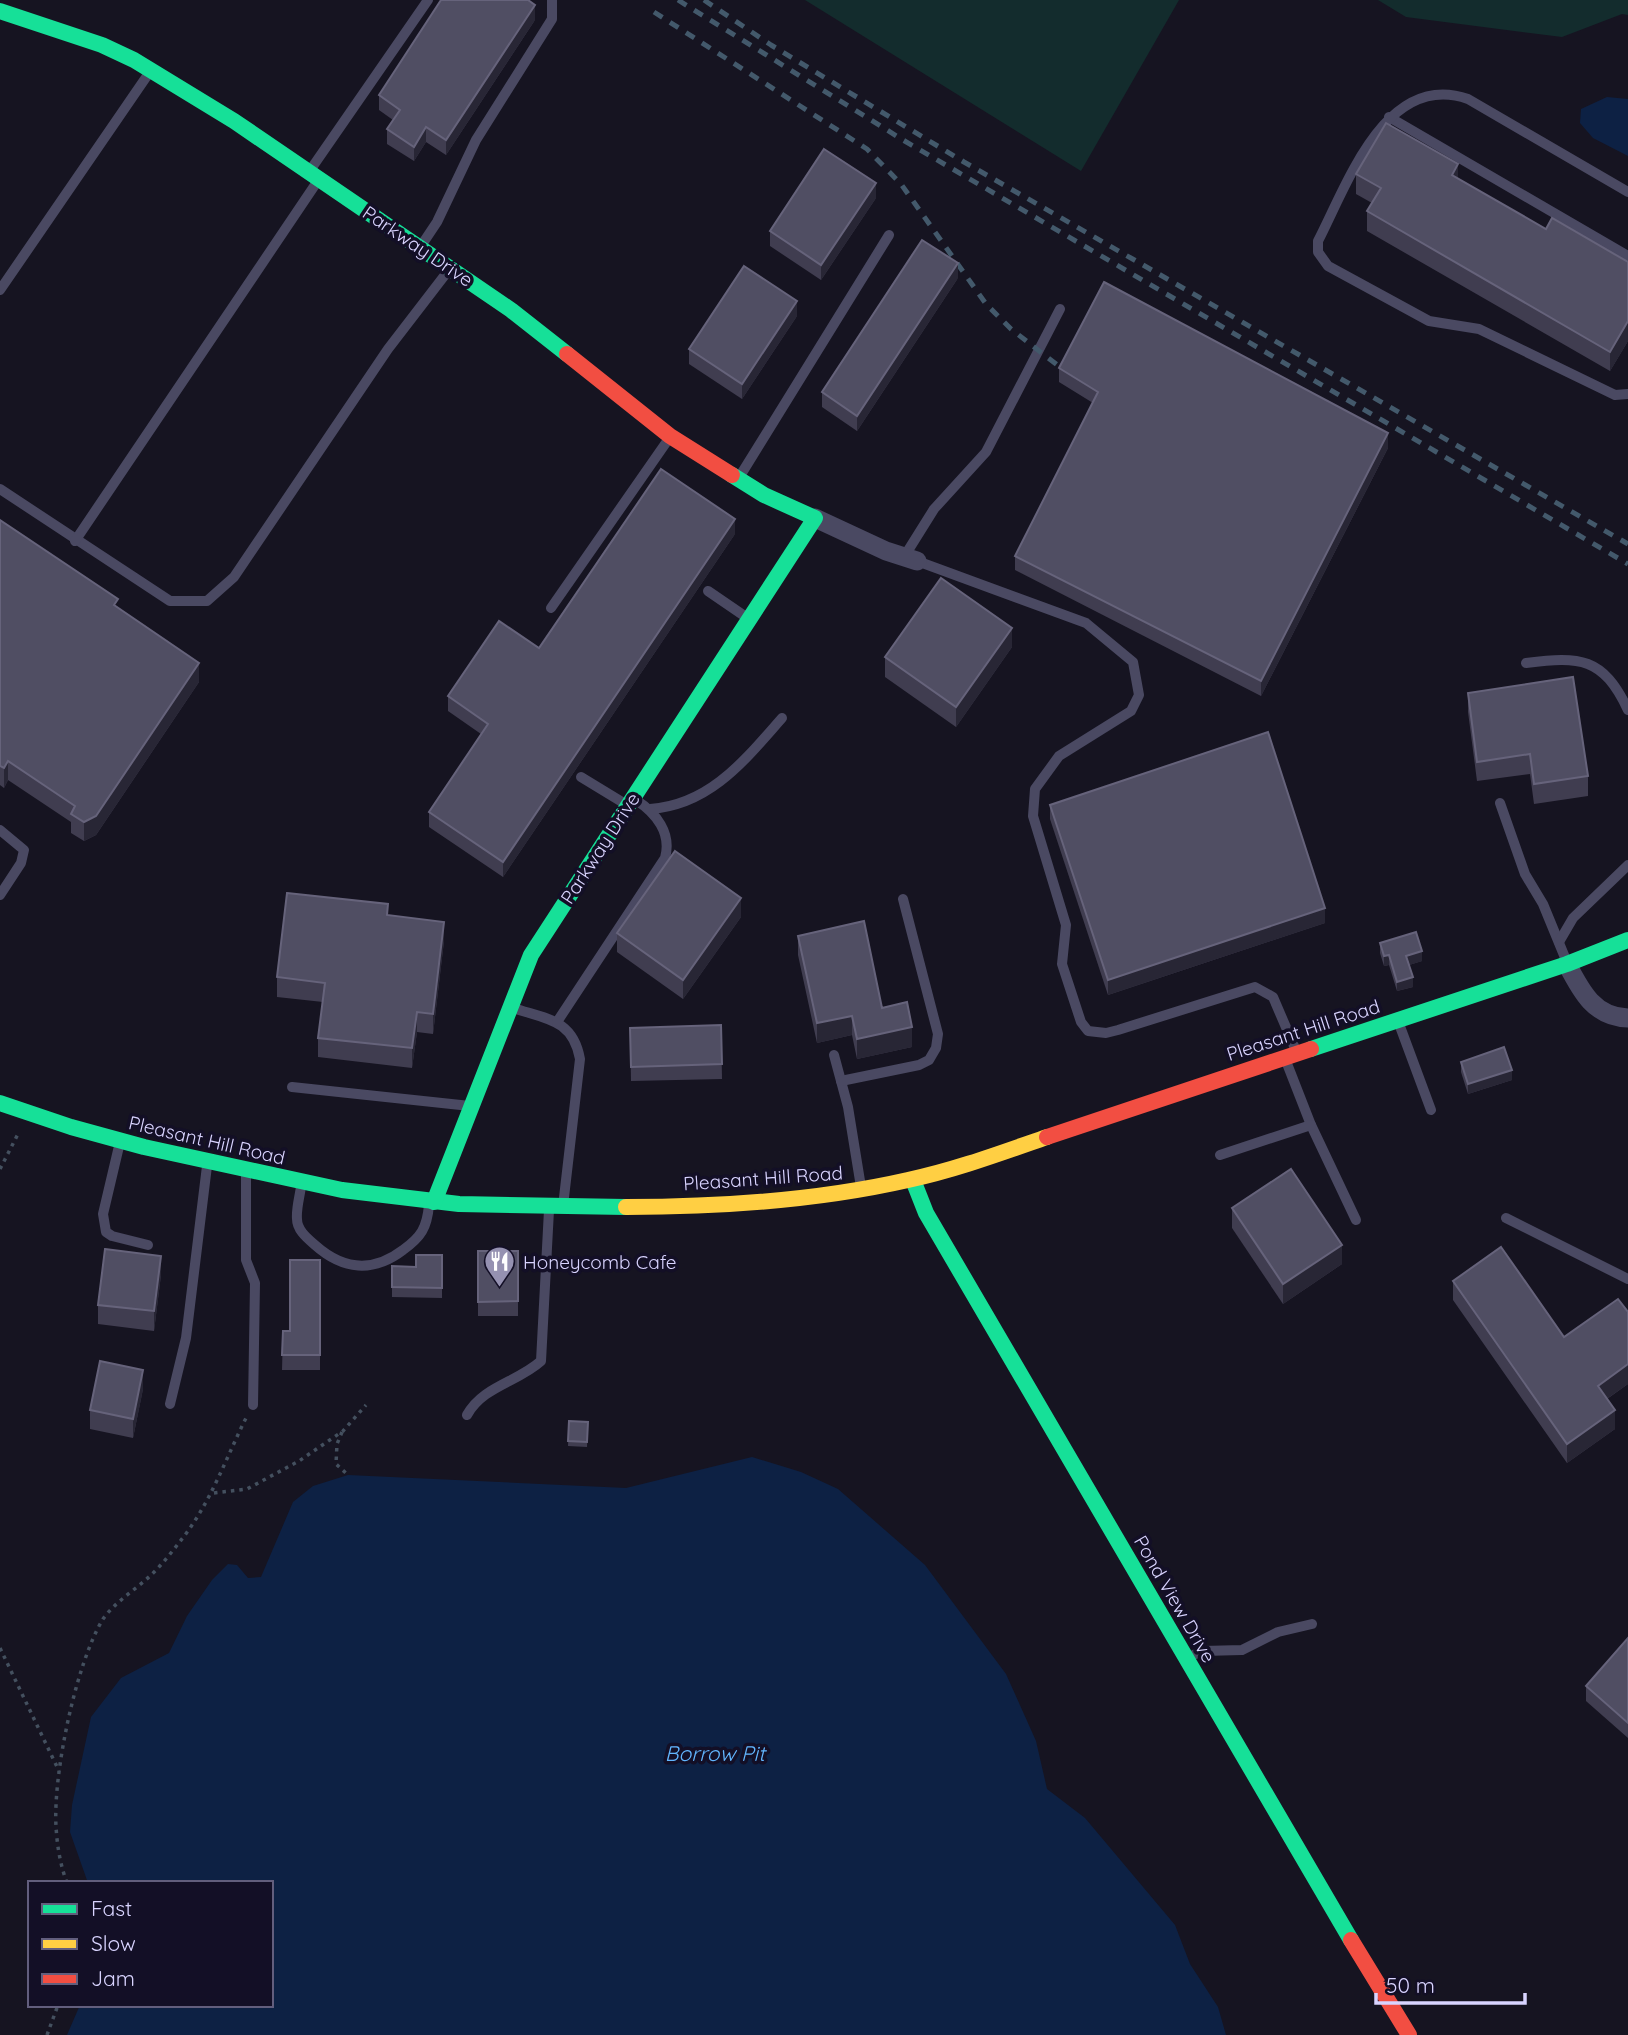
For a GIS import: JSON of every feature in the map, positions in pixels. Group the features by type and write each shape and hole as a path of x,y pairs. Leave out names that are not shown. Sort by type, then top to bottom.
{"street":[{"name":"Parkway Drive","path":"0,11 102,45 151,70 234,121 421,246 548,338 670,436 738,480 815,518 910,559"},
{"name":"Parkway Drive","path":"431,1202 531,955 815,518"},
{"name":"Pleasant Hill Road","path":"0,1102 34,1116 120,1142 302,1183 431,1202 556,1207 789,1201 862,1191 913,1180 1398,1021 1567,964 1628,940"},
{"path":"1567,964 1589,1002 1607,1014 1628,1018"},
{"name":"Pond View Drive","path":"913,1180 926,1213 1185,1658 1409,2035"}],"lane":[{"path":"75,541 428,0"},
{"path":"421,246 437,222 476,140 552,19 552,0"},
{"path":"0,290 151,70"},
{"path":"1628,192 1468,99 1453,94 1430,94 1389,117 1373,136 1318,241 1318,252 1328,266 1429,321 1479,329 1615,395 1628,394"},
{"path":"1389,117 1628,256"},
{"path":"738,480 889,235"},
{"path":"0,489 75,541 170,600 206,601 220,592 234,577 388,349 450,268"},
{"path":"1060,309 986,452 961,483 934,509 910,559 1086,623 1133,662 1139,695 1132,711 1059,756 1035,789 1032,806 1066,925 1062,964 1081,1022 1088,1031 1106,1033 1255,987 1273,997 1311,1125 1356,1220"},
{"path":"551,608 670,436"},
{"path":"708,591 750,620"},
{"path":"1526,663 1572,658 1593,664 1610,677 1628,710"},
{"path":"581,777 650,809 689,801 707,792 742,763 782,718"},
{"path":"1500,803 1525,874 1567,964"},
{"path":"557,1023 662,866 668,849 650,809"},
{"path":"0,830 24,850 21,863 0,895"},
{"path":"1559,942 1573,918 1628,865"},
{"path":"841,1081 919,1065 929,1060 936,1048 937,1024 903,899"},
{"path":"467,1415 474,1402 482,1396 522,1376 541,1361 556,1207 580,1059 572,1033 557,1023 509,1007"},
{"path":"1398,1021 1431,1110"},
{"path":"834,1055 848,1107 862,1191"},
{"path":"292,1087 470,1106"},
{"path":"1220,1155 1311,1125"},
{"path":"120,1142 103,1214 104,1225 112,1236 148,1245"},
{"path":"170,1404 186,1338 207,1162"},
{"path":"246,1171 246,1259 255,1283 253,1405"},
{"path":"302,1183 297,1218 300,1229 327,1255 349,1266 383,1263 413,1242 426,1225 431,1202"},
{"path":"1506,1218 1628,1279"},
{"path":"1185,1658 1203,1651 1242,1650 1278,1632 1312,1624"}],"path":[{"path":"0,1169 16,1136 34,1116"},
{"path":"67,1881 60,1864 56,1824 60,1773 78,1680 92,1641 105,1617 151,1575 185,1535 214,1493 231,1447 253,1405"},
{"path":"214,1493 247,1489 322,1448 343,1431 366,1405"},
{"path":"343,1431 337,1444 336,1464 348,1475"},
{"path":"0,1648 60,1773"},
{"path":"47,2035 57,2007"}],"green space":[{"path":"805,0 1179,0 1081,171"},
{"path":"1378,0 1628,0 1628,15 1622,14 1562,37 1406,17"}],"water":[{"path":"1607,97 1628,99 1628,156 1593,138 1580,123 1581,109"},
{"name":"Borrow Pit","path":"752,1457 801,1472 838,1489 925,1565 1006,1674 1036,1741 1047,1789 1085,1818 1175,1925 1190,1964 1218,2007 1226,2035 67,2035 79,2007 273,2007 273,1881 87,1881 70,1832 72,1805 91,1717 121,1678 169,1653 187,1616 212,1580 228,1564 237,1565 248,1578 261,1577 293,1502 313,1486 348,1475 626,1488"}],"building":[{"path":"441,0 528,0 535,5 446,140 426,127 414,147 387,129 400,110 379,95"},
{"path":"1386,123 1458,164 1452,175 1546,229 1552,218 1628,262 1628,321 1610,352 1367,211 1381,188 1356,174"},
{"path":"824,149 876,183 821,265 770,231"},
{"path":"922,240 958,263 857,416 822,392"},
{"path":"744,266 797,301 742,384 689,349"},
{"path":"1104,282 1388,433 1261,681 1015,556 1098,392 1059,368"},
{"path":"661,469 735,519 503,862 429,812 488,724 448,696 499,621 539,648"},
{"path":"0,520 118,599 114,605 199,663 96,816 84,822 71,814 75,806 8,761 4,768 0,766"},
{"path":"941,578 1012,628 956,707 885,657"},
{"path":"1573,677 1588,776 1534,784 1530,754 1477,762 1468,693"},
{"path":"1268,732 1325,908 1108,980 1050,805"},
{"path":"675,851 741,898 683,980 617,933"},
{"path":"287,893 388,904 387,915 444,922 433,1014 417,1012 412,1048 318,1038 325,983 277,977"},
{"path":"864,921 882,1008 907,1002 912,1027 857,1039 852,1016 817,1023 798,936"},
{"path":"1416,932 1422,951 1406,956 1413,977 1397,982 1389,955 1384,956 1380,943"},
{"path":"721,1025 722,1064 631,1067 630,1028"},
{"path":"1504,1047 1512,1070 1468,1084 1461,1062"},
{"path":"1291,1169 1342,1245 1283,1284 1232,1208"},
{"path":"1501,1247 1564,1337 1618,1299 1628,1312 1628,1364 1598,1386 1615,1410 1567,1444 1453,1281"},
{"path":"105,1249 161,1256 154,1311 98,1305"},
{"path":"478,1251 518,1251 518,1301 478,1302"},
{"path":"416,1255 442,1255 442,1288 392,1287 392,1266 416,1267"},
{"path":"290,1260 320,1260 320,1355 282,1355 283,1331 290,1331"},
{"path":"100,1361 143,1370 133,1419 90,1410"},
{"path":"569,1421 588,1422 587,1442 568,1441"},
{"path":"1628,1638 1628,1723 1586,1686"}],"railway":[{"path":"678,0 903,140 1628,564"},
{"path":"704,0 771,45 964,162 1628,544"},
{"path":"654,12 867,149 901,184 986,304 1011,329 1065,371"}],"traffic: fast":[{"path":"0,11 102,45 134,60 234,121 511,310 567,354"},
{"path":"434,1202 531,955 815,518 764,495 732,475"},
{"path":"1311,1049 1567,964 1628,940"},
{"path":"0,1103 71,1127 144,1147 342,1190 459,1204 626,1207"},
{"path":"913,1180 926,1213 1351,1940"}],"traffic: slow":[{"path":"626,1207 733,1204 838,1193 943,1171 1047,1137"}],"traffic: jam":[{"path":"567,354 670,436 732,475"},
{"path":"1047,1137 1311,1049"},
{"path":"1351,1940 1409,2035"}],"place":[{"name":"Honeycomb Cafe","path":"500,1289"}]}
